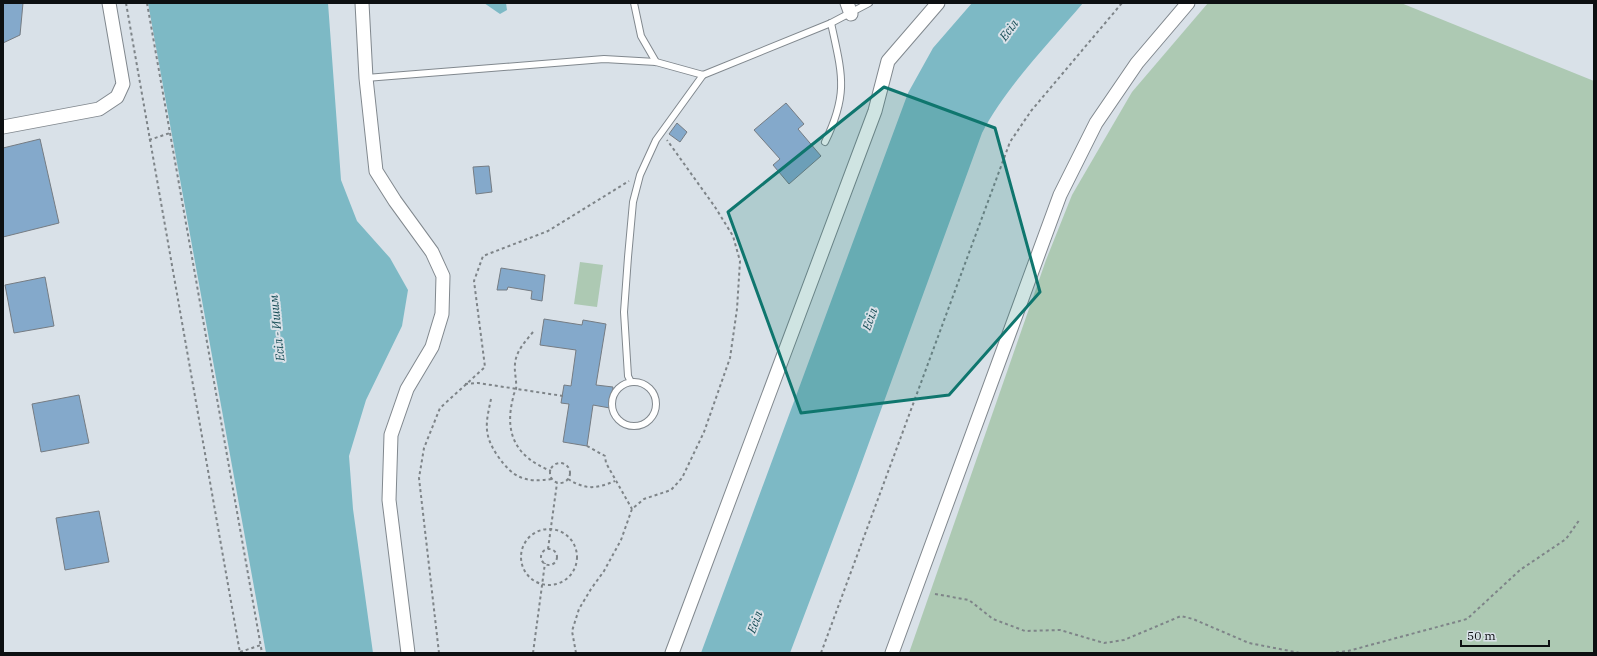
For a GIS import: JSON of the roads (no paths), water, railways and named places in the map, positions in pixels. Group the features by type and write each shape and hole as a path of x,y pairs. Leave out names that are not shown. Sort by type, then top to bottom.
{"street":[{"path":"3,127 99,109 117,97 123,84 109,3"},
{"path":"362,3 366,78 376,171 395,201 432,252 443,276 442,314 432,348 407,389 391,435 389,500 408,653"},
{"path":"672,653 875,111 888,61 938,3"},
{"path":"892,653 1060,195 1100,117 1137,63 1188,3"}],"lane":[{"path":"634,3 641,36 656,62"},
{"path":"631,382 628,376 624,312 634,202 640,175 662,132 703,75 831,23 849,8 870,3"},
{"path":"825,142 835,122 842,87 840,65 831,23"},
{"path":"366,78 604,59 656,62 703,75"},
{"path":"631,382 643,384 653,392 657,404 653,416 644,425 632,427 620,422 613,411 613,398 619,388 631,382"}],"water":[{"name":"Есіл - Ишим","path":"148,3 328,3 341,180 357,221 390,258 408,290 402,326 366,400 349,456 353,509 373,653 266,653"},
{"path":"484,3 506,3 507,10 500,14"},
{"name":"Есіл","path":"972,3 1083,3 1015,82 982,133 855,481 790,653 701,653 908,93 933,48"}]}
